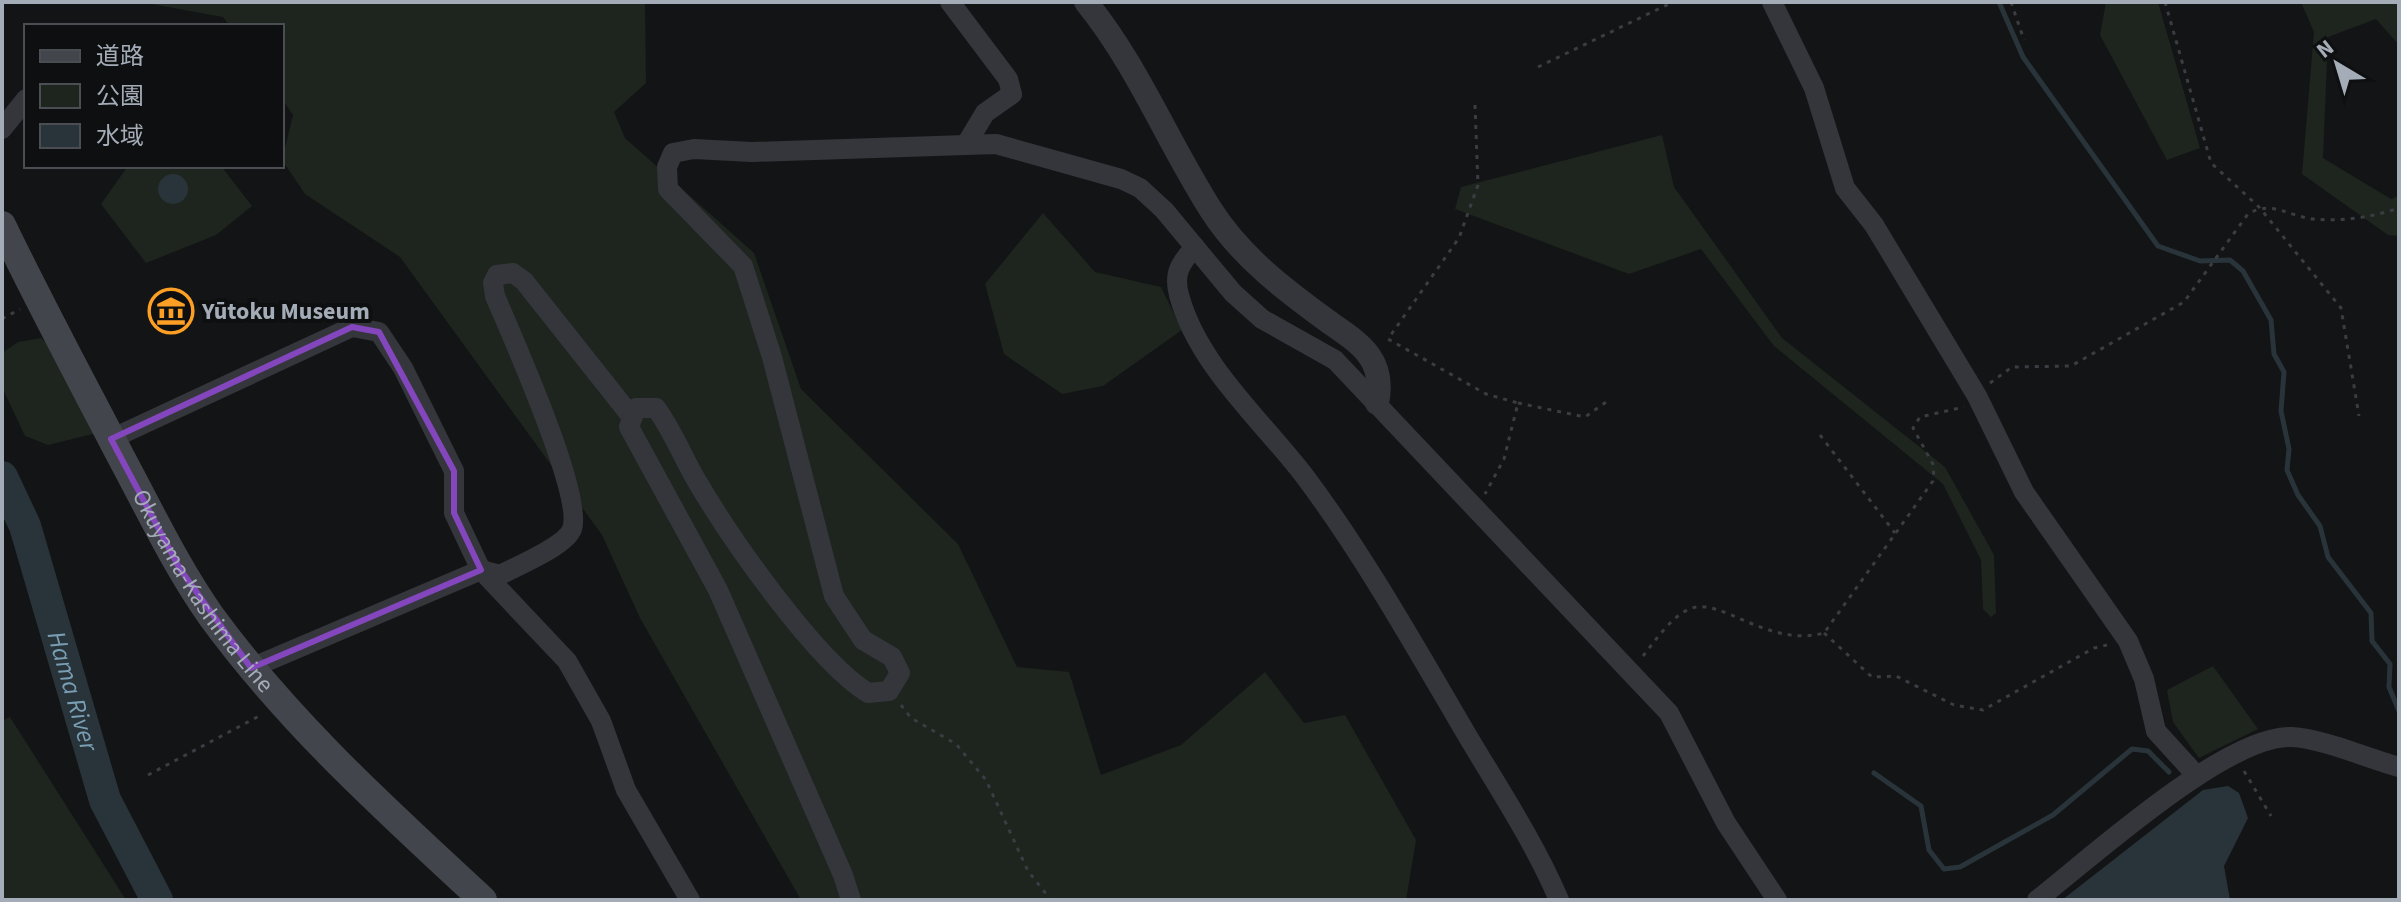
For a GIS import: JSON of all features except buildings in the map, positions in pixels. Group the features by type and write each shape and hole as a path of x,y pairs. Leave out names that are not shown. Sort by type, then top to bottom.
{"main road":[{"name":"Okuyama-Kashima Line","path":"2,225 180,569 251,668 334,762 483,900"}],"street":[{"path":"950,2 1008,79 1012,94 985,113 967,143"},
{"path":"1086,2 1132,66 1212,211 1250,258 1282,288 1360,343 1373,361 1381,383 1377,403"},
{"path":"1772,2 1814,88 1845,188 1874,225 1977,396 2024,492 2128,641 2144,679 2156,731 2197,776"},
{"path":"2,129 24,102"},
{"path":"851,900 843,875 718,590 636,445 629,427 636,408 656,408 706,495 766,583 821,650 868,693 889,691 900,673 892,657 863,640 834,596 772,357 743,266 668,189 667,167 673,153 694,149 752,152 996,144 1121,179 1140,188 1164,210 1233,293 1262,319 1305,339 1335,360 1669,713 1726,823 1777,900"},
{"path":"1195,247 1180,262 1176,276 1179,296 1200,341 1231,387 1307,480 1418,652 1522,828 1559,900"},
{"path":"251,668 481,570 500,575 564,540 572,529 573,504 532,385 495,296 497,275 503,271 513,273 524,281 631,416"},
{"path":"111,439 352,327 379,332 403,368 454,471 454,513 481,570 567,661 601,721 626,790 690,900"},
{"path":"2037,900 2226,755 2263,740 2294,737 2399,767"}],"path":[{"path":"1538,67 1673,2"},
{"path":"2011,2 2024,40"},
{"path":"2165,2 2211,163 2259,207 2341,308 2359,416"},
{"path":"1475,105 1478,185 1459,238 1388,339 1486,394 1518,403 1585,417 1609,400"},
{"path":"1630,671 1659,636 1690,608 1706,606 1776,635 1805,638 1824,633 1933,481 1934,466 1913,428 1920,417 1964,407 1997,375 2012,367 2071,366 2184,302 2248,214 2259,207 2277,208 2312,219 2374,217 2399,208"},
{"path":"1476,512 1504,459 1518,403"},
{"path":"1820,435 1895,533"},
{"path":"1824,633 1872,677 1896,676 1954,705 1983,710 2094,648 2128,641"},
{"path":"889,691 911,718 956,744 986,780 1028,871 1051,900"},
{"path":"148,775 282,704"},
{"path":"2226,755 2250,776 2271,816"}],"highlighted area":[{"path":"352,327 379,332 454,471 454,513 481,570 251,668 180,569 111,439"}],"green space":[{"path":"140,2 645,2 646,83 614,112 625,138 754,253 801,389 958,544 1017,667 1069,672 1101,775 1181,745 1265,672 1304,723 1345,715 1416,840 1406,900 801,900 640,618 602,535 400,257 305,194 284,163 293,115 284,102 284,24 228,24 223,17"},
{"path":"2106,2 2158,2 2200,148 2167,160 2100,35"},
{"path":"2301,2 2399,2 2399,45 2376,19 2328,37 2323,158 2391,199 2399,196 2399,236 2388,235 2302,174 2314,32"},
{"path":"1662,135 1674,187 1782,338 1945,467 1994,555 1996,613 1991,617 1983,609 1981,560 1943,484 1774,346 1701,249 1629,274 1455,209 1461,187"},
{"path":"127,168 223,168 252,206 216,235 146,263 101,204"},
{"path":"1043,213 1095,272 1161,287 1182,330 1103,386 1062,394 1004,354 985,284"},
{"path":"41,338 55,351 97,433 48,445 25,436 2,387 2,353 18,342"},
{"path":"2213,666 2258,729 2199,758 2173,722 2167,690"},
{"path":"10,717 126,900 2,900 2,721"}],"water":[{"path":"173,174 179,175 187,183 187,195 179,203 173,204 167,203 159,195 158,189 159,183 167,175"},
{"path":"2228,786 2239,793 2248,818 2224,866 2230,900 2062,900 2203,790"}],"waterway":[{"path":"1999,2 2023,57 2158,246 2200,261 2230,260 2243,271 2271,320 2274,354 2284,372 2281,411 2289,449 2287,470 2298,495 2320,526 2328,557 2371,613 2372,641 2390,664 2389,687 2399,711"},
{"name":"Hama River","path":"2,477 25,526 105,800 157,900"},
{"path":"1874,773 1921,806 1929,850 1944,869 1960,867 2053,815 2132,749 2148,751 2169,772"}],"place":[{"name":"Yūtoku Museum","path":"171,311"}]}
